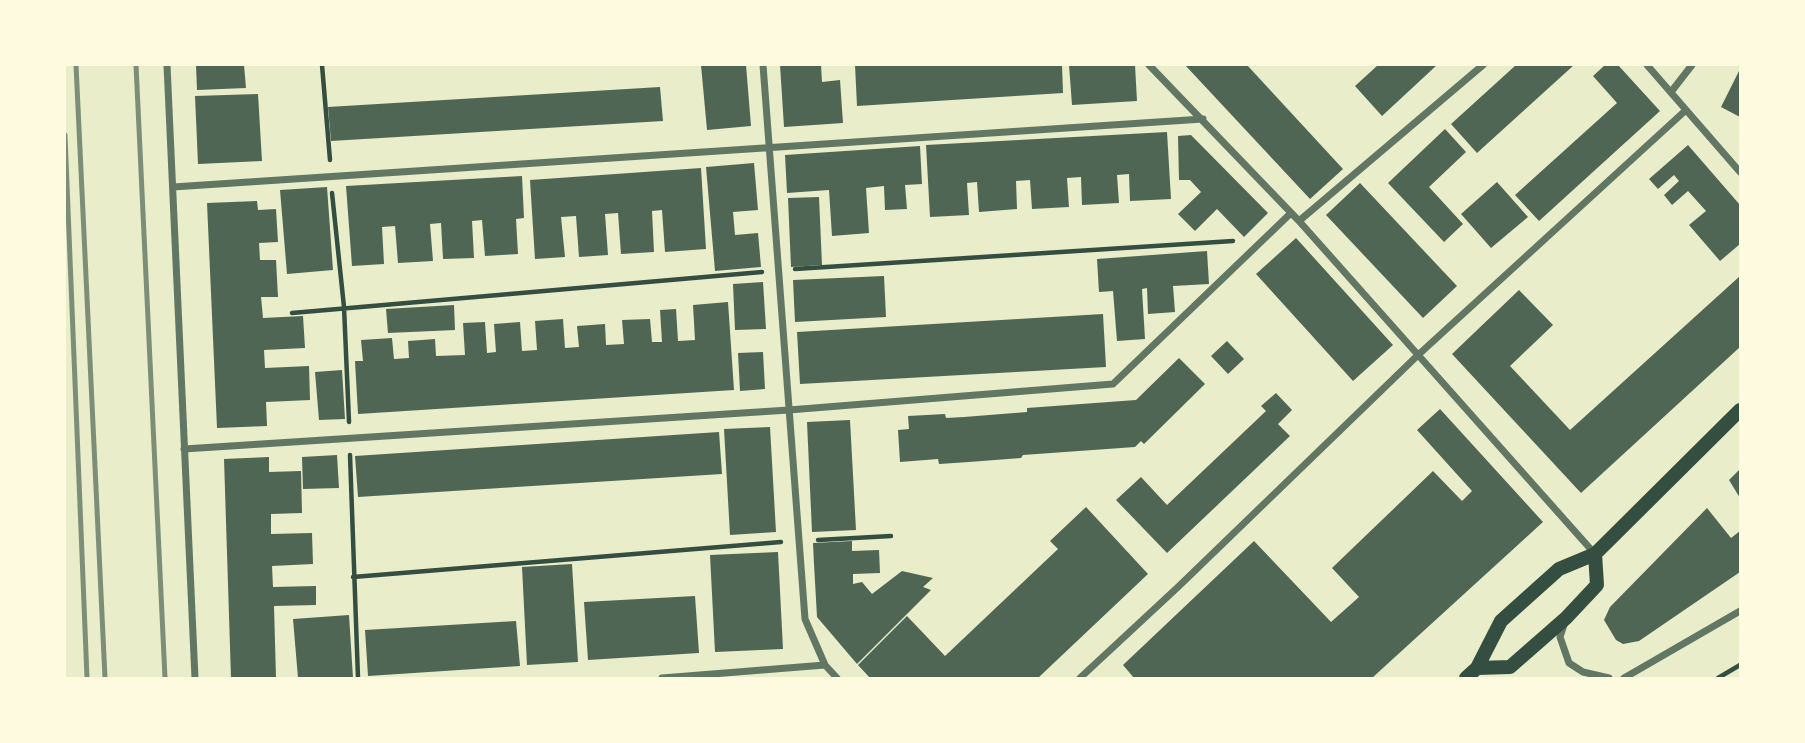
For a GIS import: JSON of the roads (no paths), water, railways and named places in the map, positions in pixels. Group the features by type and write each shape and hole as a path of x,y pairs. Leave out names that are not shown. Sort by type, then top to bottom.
{"main road":[{"path":"1471,673 1501,621 1559,569 1595,554 1740,410"},
{"path":"1471,673 1510,667 1566,618 1597,585 1595,554"}],"street":[{"path":"167,65 195,678"},
{"path":"763,65 805,619 825,665 837,678"},
{"path":"1149,65 1299,221 1595,554"},
{"path":"1299,221 1483,65"},
{"path":"1647,65 1740,172"},
{"path":"1671,92 1692,65"},
{"path":"1080,678 1417,356 1686,110"},
{"path":"173,187 1203,119"},
{"path":"184,449 789,410 1113,384 1291,213"},
{"path":"1624,678 1740,611"},
{"path":"1566,618 1560,637 1569,663 1583,672 1609,678"},
{"path":"662,678 825,665"}],"railway":[{"path":"76,65 105,678"},
{"path":"136,65 165,678"},
{"path":"65,135 87,678"}]}
